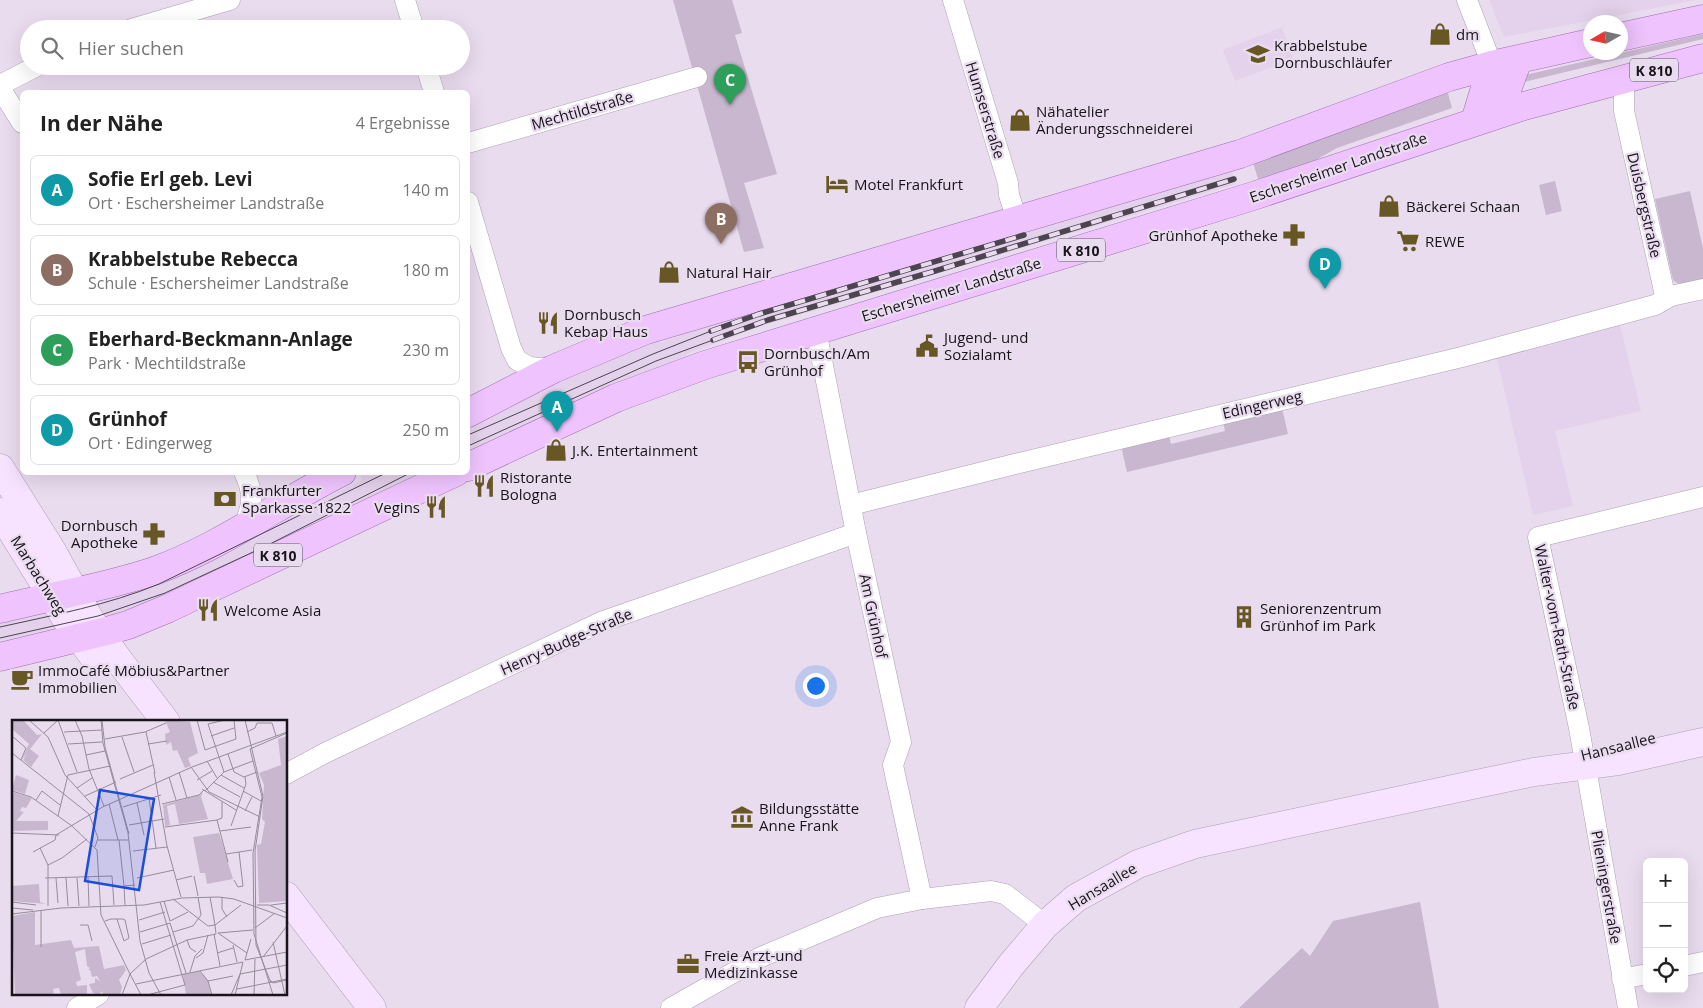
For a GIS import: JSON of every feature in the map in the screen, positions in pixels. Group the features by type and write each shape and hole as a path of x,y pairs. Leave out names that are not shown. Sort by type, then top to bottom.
{"main road":[{"path":"1628,35 1703,19"},
{"name":"Eschersheimer Landstraße","path":"470,466 616,398 705,365 1250,197 1486,118 1508,86 1518,60 1583,45"},
{"name":"Eschersheimer Landstraße","path":"470,412 553,369 646,330 768,296 1240,154 1449,78 1508,86 1624,78 1703,58"},
{"path":"1486,118 1508,86"},
{"name":"Marbachweg","path":"0,468 52,551 64,595"},
{"name":"K 810","path":"0,609 64,595 154,571 244,527 337,475"},
{"name":"K 810","path":"0,657 128,625 169,608 450,475"},
{"name":"Marbachweg","path":"0,512 64,595 89,635"},
{"path":"89,635 141,720"},
{"path":"89,635 164,720"},
{"name":"Hansaallee","path":"979,1008 1011,965 1045,926 1076,898 1138,864 1195,844 1534,772 1585,760 1703,726"},
{"name":"Hansaallee","path":"1585,760 1703,742"},
{"path":"288,899 371,1008"}],"street":[{"path":"162,20 230,0"},
{"path":"405,0 411,20"},
{"name":"Humserstraße","path":"953,0 1008,183 1009,194 1017,220"},
{"path":"1467,0 1508,86"},
{"path":"20,75 0,86 20,120"},
{"path":"429,75 433,90"},
{"name":"Mechtildstraße","path":"470,142 697,77"},
{"name":"Duisbergstraße","path":"1624,78 1624,106 1664,291 1671,296"},
{"path":"470,209 511,348 517,360 529,367 553,369"},
{"path":"1671,296 1703,289"},
{"name":"Edingerweg","path":"851,504 1462,357 1655,305 1671,296"},
{"name":"Am Grünhof","path":"816,330 856,533 901,742 893,765 922,899"},
{"path":"244,527 251,509 252,499 251,490 245,475"},
{"name":"Walter-vom-Rath-Straße","path":"1585,760 1538,537 1703,497"},
{"name":"Henry-Budge-Straße","path":"288,773 325,753 601,622 856,533"},
{"name":"Plieningerstraße","path":"1585,760 1628,1008"},
{"path":"671,1008 761,957 877,908 922,899 991,891 1005,894 1045,926"},
{"path":"1688,965 1703,962"},
{"path":"1622,979 1643,975"},
{"path":"77,1008 96,996"}],"shaded area":[{"path":"673,0 732,0 742,33 735,35 777,174 744,183 764,248 744,252"},
{"path":"1489,0 1696,0 1618,15 1583,15 1583,22 1504,37"},
{"name":"Krabbelstube Dornbuschläufer","path":"1282,27 1293,59 1235,81 1223,50"},
{"path":"1703,34 1703,39 1628,57 1628,51"},
{"path":"1590,60 1616,60 1524,82 1525,75"},
{"path":"1446,86 1452,108 1337,148 1307,165 1258,179 1252,159"},
{"path":"1231,167 1236,184 762,326 687,354 689,362 470,456 470,421 658,337 660,343 729,318"},
{"path":"1555,181 1562,211 1546,215 1539,185"},
{"path":"1690,191 1703,248 1703,280 1680,284 1673,280 1655,199"},
{"path":"1620,325 1641,411 1555,431 1573,506 1533,515 1496,354"},
{"path":"1282,408 1288,434 1127,472 1121,446 1169,435 1171,444 1225,431 1223,422"},
{"path":"360,475 432,475 398,490 395,485 165,598 106,617 95,601 160,579 362,480"},
{"path":"46,606 56,631 0,644 0,618"},
{"path":"1420,902 1439,1008 1239,1008 1302,948 1310,956 1333,921"}],"tram line":[{"path":"470,434 653,354 711,331"},
{"path":"470,445 656,361 713,340"},
{"path":"0,627 101,604 159,584 382,475"},
{"path":"0,638 98,616 165,593 266,546 406,475"}],"railway":[{"path":"713,340 768,320 1234,179"},
{"path":"711,331 759,314 1024,235"}],"place":[{"name":"dm","path":"1440,34"},
{"name":"Krabbelstube Dornbuschläufer","path":"1258,54"},
{"name":"Eberhard-Beckmann-Anlage","path":"730,105"},
{"name":"Nähatelier Änderungsschneiderei","path":"1020,120"},
{"name":"Motel Frankfurt","path":"837,184"},
{"name":"Bäckerei Schaan","path":"1389,206"},
{"name":"Grünhof Apotheke","path":"1294,235"},
{"name":"REWE","path":"1408,241"},
{"name":"Krabbelstube Rebecca","path":"721,244"},
{"name":"Natural Hair","path":"669,272"},
{"name":"Grünhof","path":"1325,289"},
{"name":"Dornbusch Kebap Haus","path":"548,323"},
{"name":"Jugend- und Sozialamt","path":"927,346"},
{"name":"Dornbusch/Am Grünhof","path":"748,362"},
{"name":"Sofie Erl geb. Levi","path":"557,432"},
{"name":"J.K. Entertainment","path":"556,450"},
{"name":"Ristorante Bologna","path":"484,486"},
{"name":"Frankfurter Sparkasse 1822","path":"225,499"},
{"name":"Vegins","path":"436,507"},
{"name":"Dornbusch Apotheke","path":"154,534"},
{"name":"Welcome Asia","path":"208,610"},
{"name":"Seniorenzentrum Grünhof im Park","path":"1244,617"},
{"name":"ImmoCafé Möbius&Partner Immobilien","path":"22,679"},
{"name":"Bildungsstätte Anne Frank","path":"742,817"},
{"name":"Freie Arzt-und Medizinkasse","path":"688,964"}]}
